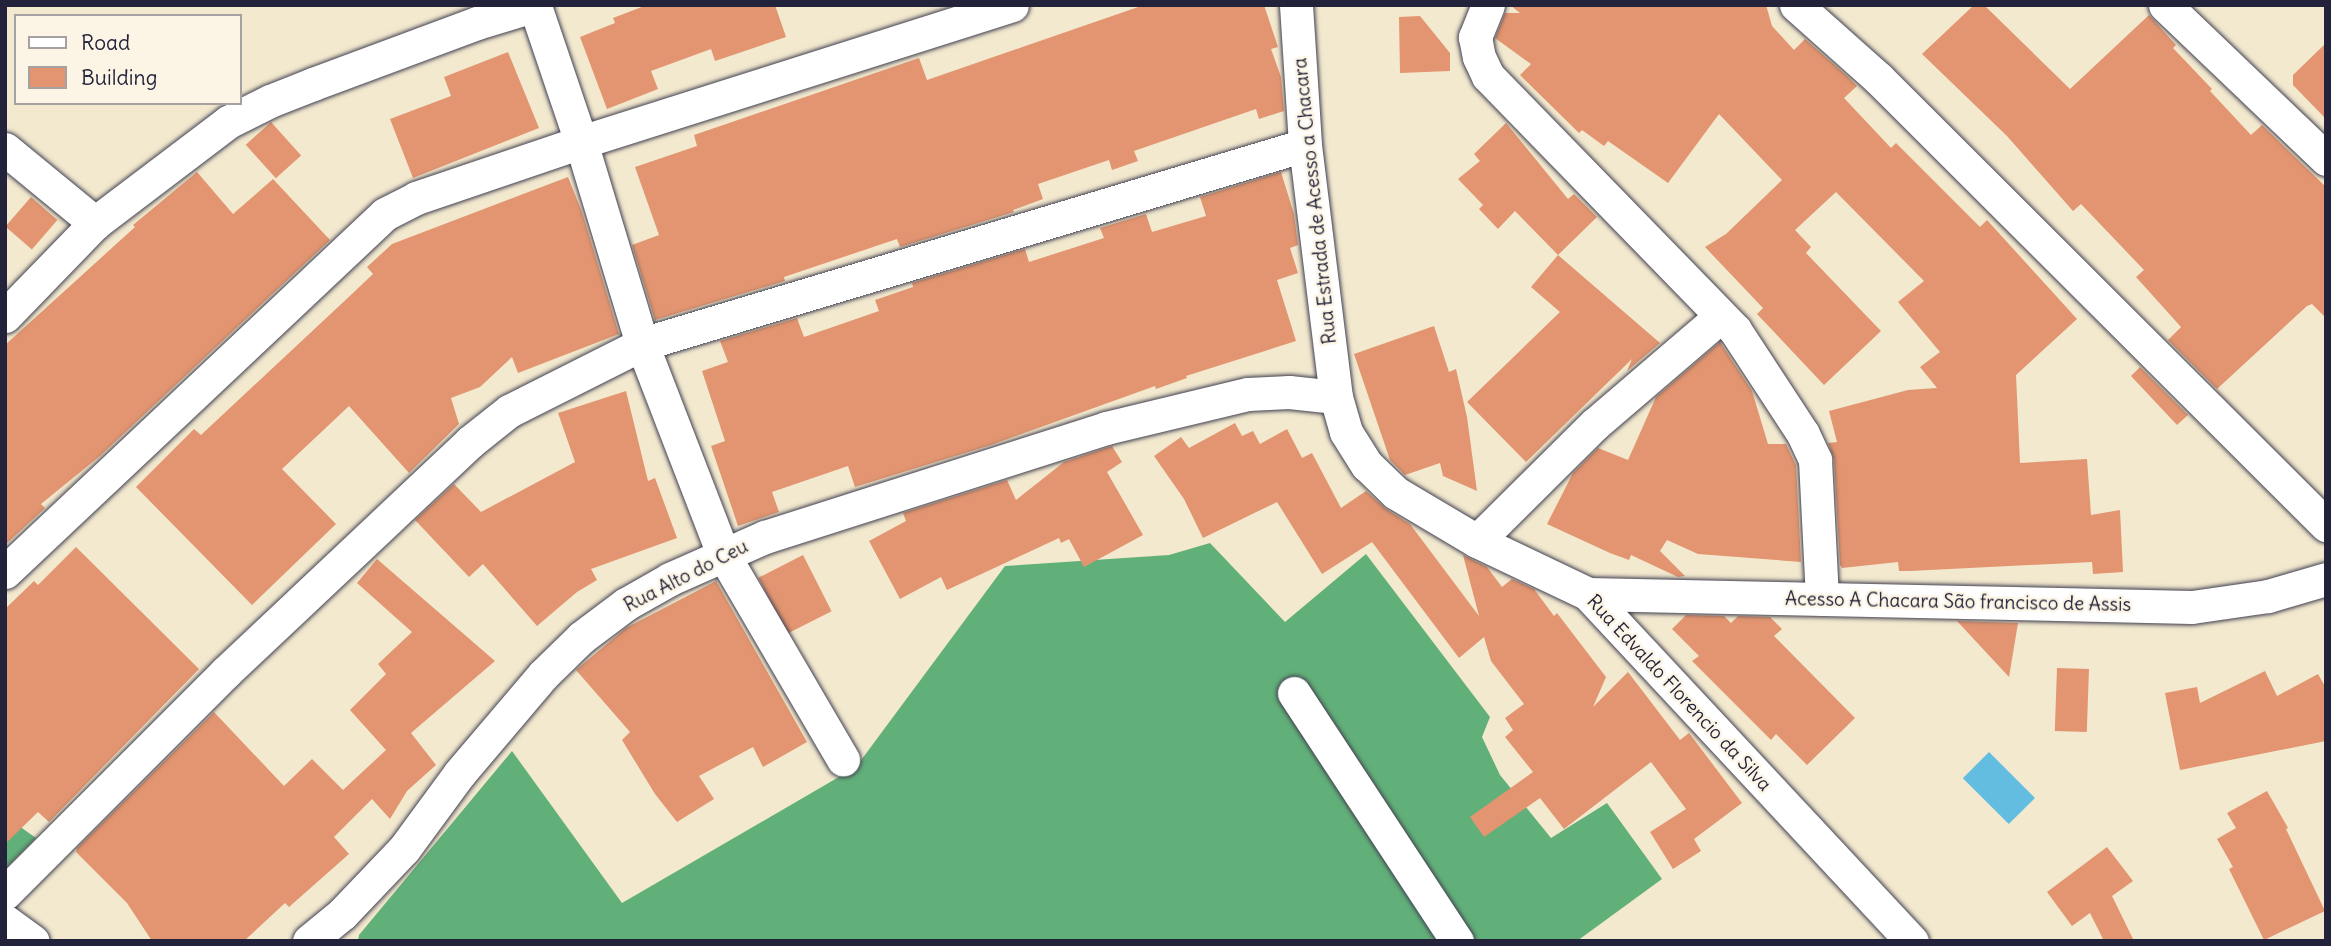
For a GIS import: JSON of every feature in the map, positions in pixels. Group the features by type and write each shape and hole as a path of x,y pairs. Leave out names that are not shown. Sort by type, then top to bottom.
{"street":[{"path":"5,316 95,223 239,117 469,14 535,5 582,142 642,344 723,554 843,759"},
{"path":"5,572 385,214 416,198 582,142 1012,5"},
{"name":"Rua Estrada de Acesso a Chacara","path":"1296,5 1305,145 1336,397"},
{"path":"1488,5 1475,37 1479,57 1488,76 1735,330 1803,434 1815,460 1822,599"},
{"path":"1796,5 1878,78 2326,525"},
{"path":"2165,5 2326,159"},
{"path":"5,893 226,672 470,442 509,411 642,344 1305,145"},
{"path":"5,149 95,223"},
{"path":"1477,541 1595,424 1721,316"},
{"name":"Rua Alto do Ceu","path":"309,941 342,914 404,849 468,764 543,675 582,637 626,604 723,554 765,537 1107,428 1248,394 1289,392 1336,397"},
{"name":"Rua Edvaldo Florencio da Silva","path":"1336,397 1346,432 1367,465 1396,493 1477,541 1588,594 1912,941"},
{"name":"Acesso A Chacara São francisco de Assis","path":"1588,594 2192,607 2268,596 2326,579"},
{"path":"1294,693 1457,941"},
{"path":"5,921 33,941"}],"green space":[{"path":"1210,543 1285,622 1366,554 1490,717 1482,737 1500,775 1551,838 1607,803 1662,879 1577,941 358,941 359,935 512,751 622,903 856,767 1005,566 1169,555"},
{"path":"5,816 36,838 5,869"}],"water":[{"path":"1989,752 2035,798 2009,824 1963,778"}],"building":[{"path":"647,5 775,5 786,37 715,61 711,49 651,71 658,89 607,109 580,37 615,23 613,18"},
{"path":"1144,5 1264,5 1278,47 1271,49 1281,77 1284,111 1259,119 1256,109 1134,151 1138,161 1112,170 1109,160 1038,184 1043,199 1013,210 1014,212 900,247 897,239 784,277 785,281 655,320 632,245 659,235 635,167 697,146 694,135 919,58 927,80"},
{"path":"1510,5 1766,5 1772,26 1794,50 1805,39 1847,76 1857,86 1844,98 1891,148 1896,143 1980,227 1987,220 2077,319 2016,375 2020,463 2087,459 2091,515 2120,510 2123,572 2093,574 2092,562 1899,571 1898,562 1842,568 1834,459 1828,443 1837,442 1829,411 1908,390 1937,388 1920,367 1940,352 1898,302 1924,281 1836,192 1795,230 1811,247 1806,253 1881,331 1824,385 1757,314 1763,308 1705,247 1726,234 1782,180 1719,114 1668,183 1608,141 1604,146 1582,130 1579,133 1520,75 1531,64 1495,38 1505,13 1520,13"},
{"path":"1974,5 1984,5 2070,89 2149,15 2176,45 2173,48 2251,135 2262,125 2326,187 2326,318 2312,304 2307,306 2217,389 2168,340 2181,327 2136,277 2144,270 2081,204 2073,211 2007,136 1922,54"},
{"path":"1420,16 1450,53 1450,71 1400,73 1399,17"},
{"path":"2326,43 2326,119 2293,85 2293,75"},
{"path":"508,52 539,128 413,178 390,119 451,96 444,77"},
{"path":"271,122 301,155 276,178 246,145"},
{"path":"1506,123 1568,199 1574,194 1597,217 1558,255 1515,211 1498,229 1479,209 1483,205 1458,179 1480,161 1474,154"},
{"path":"197,172 233,214 273,179 330,240 100,456 41,504 45,508 5,545 5,345 135,227 133,225"},
{"path":"1281,172 1294,214 1298,245 1290,248 1298,273 1277,280 1296,341 1186,376 1187,378 1156,389 1155,386 991,445 855,487 848,466 772,492 779,512 738,526 711,446 725,441 702,371 728,362 720,341 797,318 804,337 879,311 875,300 913,287 912,283 1025,249 1029,262 1104,238 1100,228 1146,214 1152,232 1206,216 1200,197"},
{"path":"568,177 582,212 619,334 518,373 512,357 480,387 451,398 459,424 409,473 349,406 282,469 336,524 252,605 136,487 194,429 201,435 353,293 373,274 367,267 392,244"},
{"path":"31,197 57,220 32,249 5,226"},
{"path":"1558,255 1660,343 1627,371 1632,359 1526,462 1467,402 1560,312 1531,287"},
{"path":"1434,326 1449,372 1456,369 1467,417 1477,491 1443,476 1440,463 1405,475 1390,460 1354,354"},
{"path":"1720,342 1752,391 1768,444 1786,444 1796,465 1801,562 1698,554 1667,540 1660,551 1685,576 1678,577 1631,555 1629,560 1610,553 1547,524 1573,473 1598,448 1628,460 1656,397"},
{"path":"2140,367 2188,415 2177,425 2131,376"},
{"path":"626,391 648,481 655,478 677,538 591,569 597,580 577,592 537,626 483,564 469,577 415,520 454,484 481,512 575,462 558,413"},
{"path":"1235,423 1242,436 1253,431 1260,444 1287,429 1302,458 1312,453 1341,508 1366,491 1386,509 1410,524 1479,616 1463,555 1487,567 1502,587 1512,579 1534,589 1554,616 1557,613 1606,677 1593,707 1628,672 1680,740 1689,733 1742,803 1694,839 1701,851 1673,869 1650,832 1686,809 1651,762 1564,829 1540,798 1484,837 1470,817 1533,772 1505,737 1513,730 1505,718 1524,704 1491,661 1484,637 1459,658 1372,542 1322,574 1277,502 1203,538 1184,499 1154,456 1181,437 1189,448"},
{"path":"1112,446 1122,462 1107,472 1143,535 1084,567 1069,539 1061,543 1059,538 947,590 941,577 900,599 869,541 906,521 903,513 1007,480 1016,500 1064,462"},
{"path":"76,547 199,669 49,822 38,812 5,844 5,609 34,581 38,585"},
{"path":"803,555 832,611 787,634 758,578"},
{"path":"377,559 495,661 411,733 436,765 407,791 390,819 372,799 334,837 349,854 289,907 285,903 244,941 152,941 127,903 76,852 77,848 214,712 284,786 312,759 343,790 386,750 350,710 386,674 378,664 412,632 357,583"},
{"path":"716,581 807,742 763,767 753,747 699,776 714,799 677,822 655,794 622,740 630,732 576,670 626,628"},
{"path":"1686,615 1724,616 1731,623 1738,616 1770,617 1782,629 1774,636 1855,718 1807,765 1776,734 1771,740 1692,661 1699,656 1672,629"},
{"path":"1957,621 2018,623 2009,677"},
{"path":"2057,668 2089,669 2087,732 2055,731"},
{"path":"2265,671 2277,696 2318,674 2326,688 2326,741 2180,770 2165,693 2197,687 2200,703"},
{"path":"2267,791 2288,828 2286,829 2325,911 2264,940 2229,869 2233,867 2217,839 2236,828 2227,813"},
{"path":"2107,847 2133,881 2112,896 2134,941 2104,941 2090,913 2072,926 2047,892"}]}
